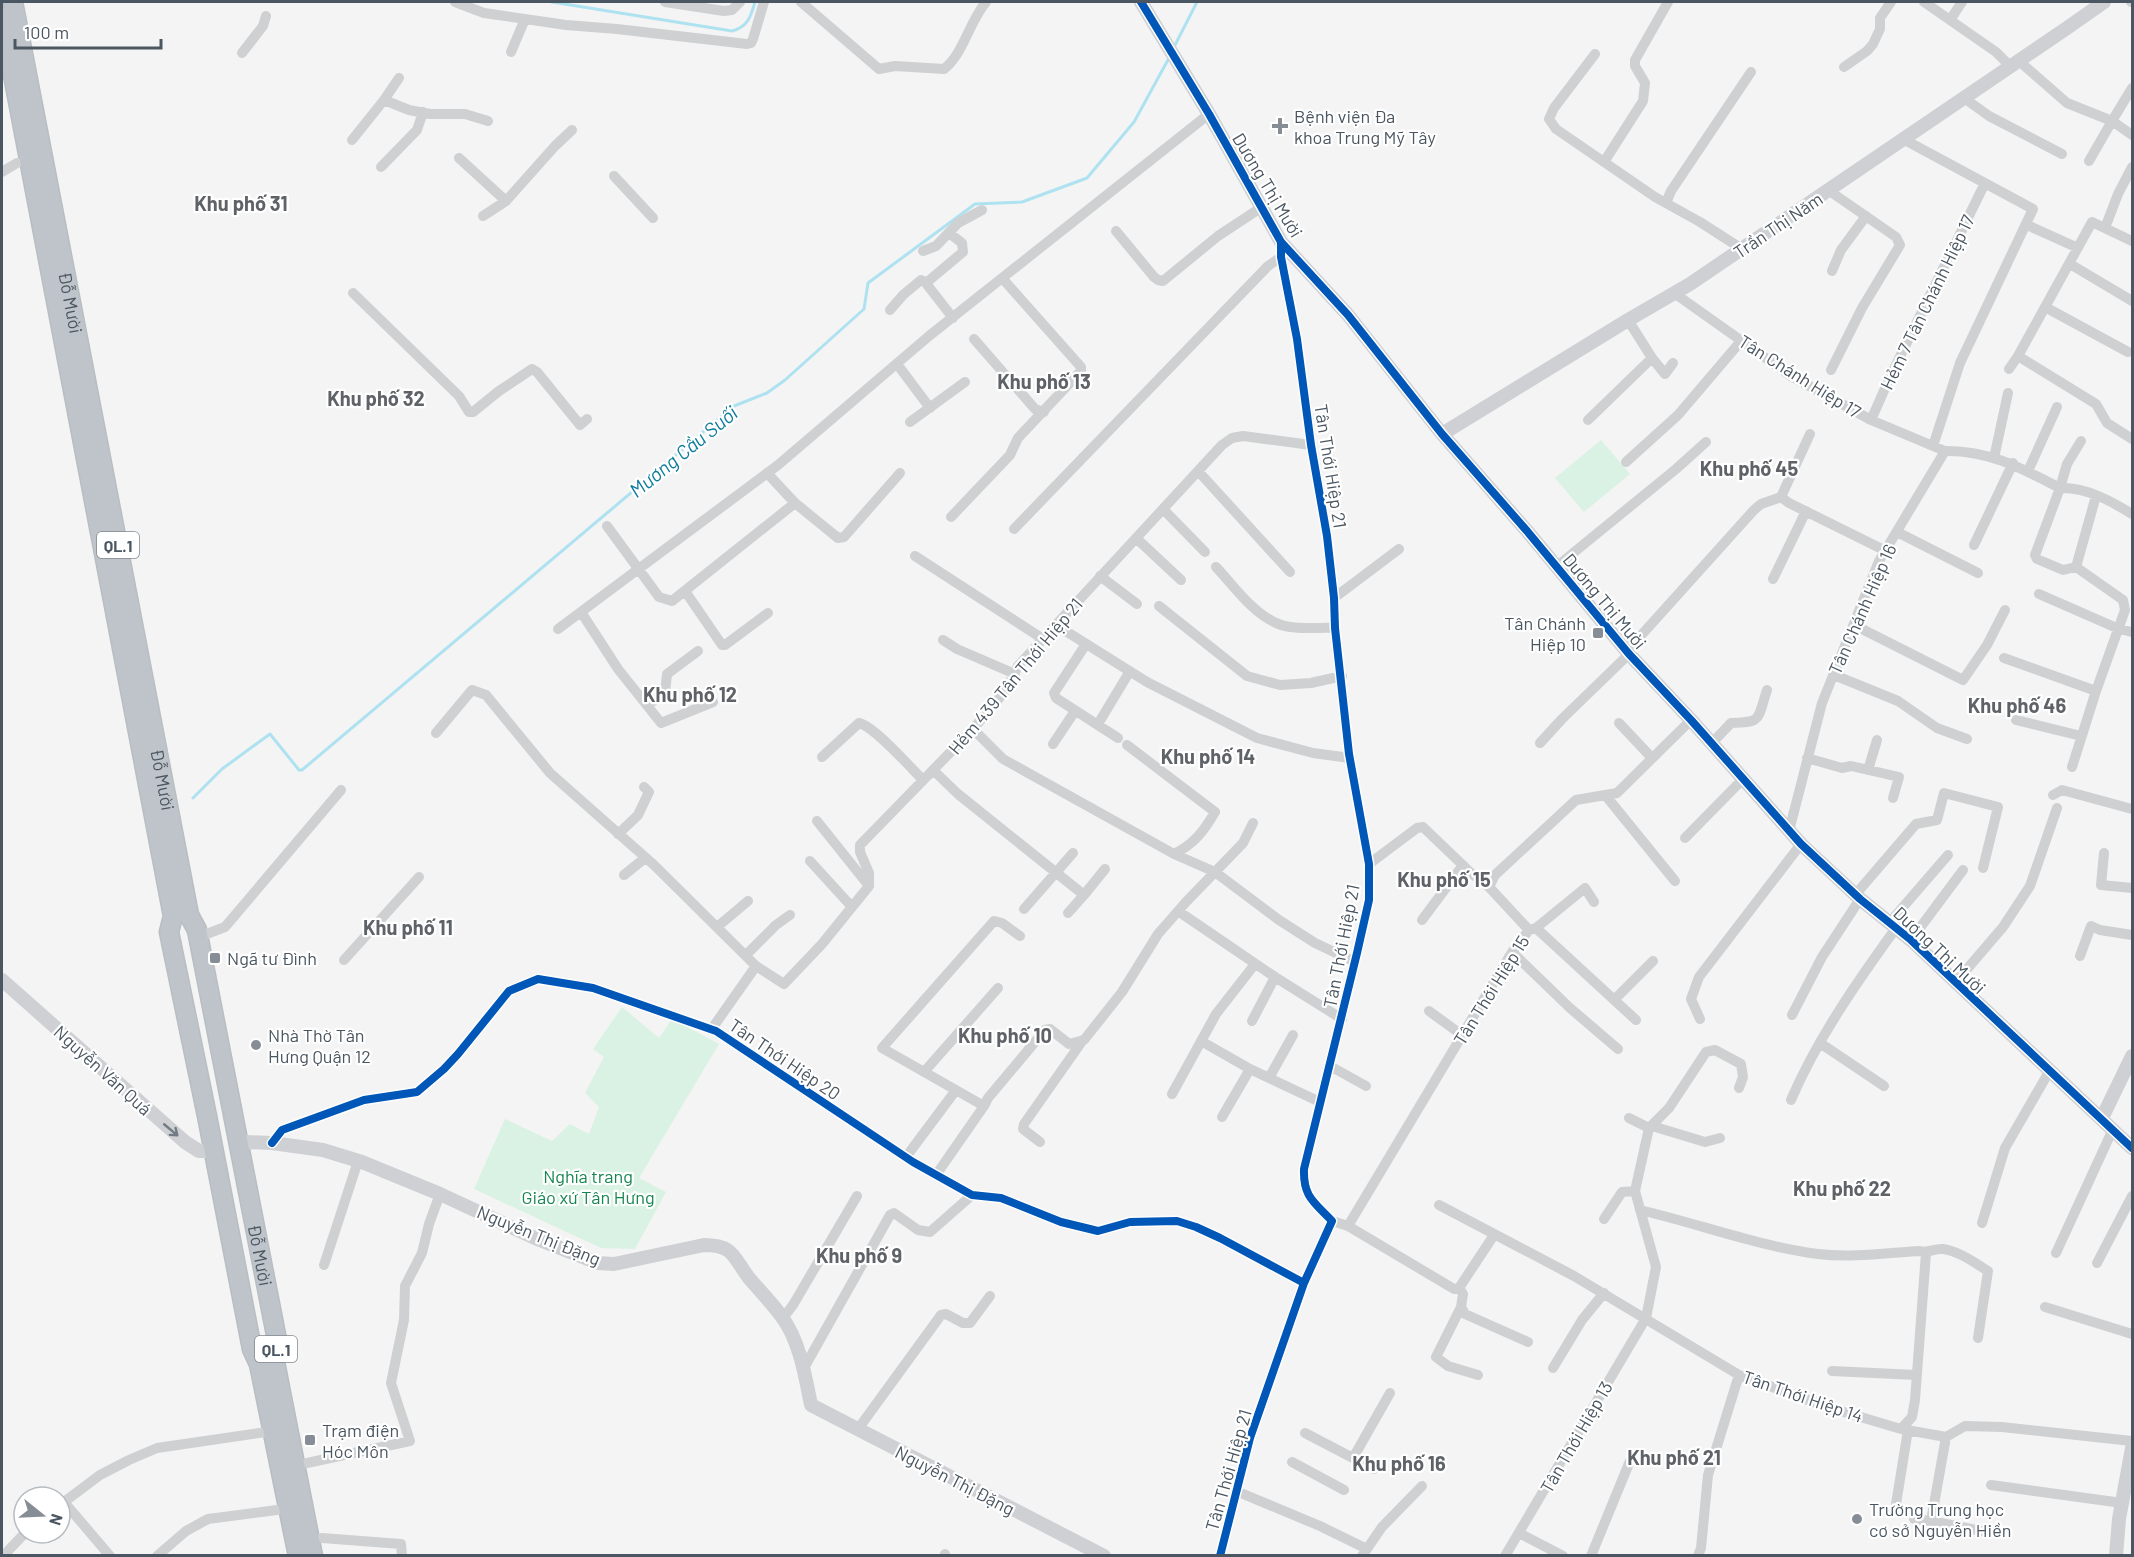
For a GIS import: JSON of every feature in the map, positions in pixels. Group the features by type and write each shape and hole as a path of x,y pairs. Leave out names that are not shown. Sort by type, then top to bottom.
{"highway":[{"name":"Đỗ Mười","path":"14,2 189,915 198,930 323,1547"},
{"name":"Đỗ Mười","path":"25,2 204,935 278,1345 274,1358 313,1556"},
{"name":"Đỗ Mười","path":"2,17 87,494 173,916 169,932 252,1349 259,1364 286,1556"},
{"name":"Đỗ Mười","path":"2,83 9,167 87,494"},
{"name":"Đỗ Mười","path":"268,1432 298,1556"}],"street":[{"path":"454,2 484,13 525,19 747,44 753,39 764,2"},
{"path":"665,2 724,11 735,8 740,2"},
{"path":"801,2 879,69 895,66 944,69 953,62 976,14 986,2"},
{"name":"Dương Thị Mười","path":"1141,2 1209,114 1281,242 1348,315 1442,434 1628,653 1801,844 1858,897 1911,940 2133,1148"},
{"path":"1604,162 1643,101 1645,82 1635,66 1635,60 1668,2"},
{"path":"1844,67 1874,44 1880,28 1880,18 1891,2"},
{"path":"1924,2 2015,64 2067,103 2112,121 2133,135"},
{"path":"1950,20 1962,2"},
{"name":"Trần Thị Năm","path":"1442,434 1742,249 2104,2"},
{"path":"242,52 263,26 266,16"},
{"path":"511,52 525,19"},
{"path":"1595,54 1554,108 1549,119 1556,129 1666,203 1742,249"},
{"path":"1666,203 1671,191 1751,72"},
{"path":"352,140 399,78"},
{"path":"2089,161 2133,88"},
{"path":"1964,98 1989,116 2062,154"},
{"path":"384,100 396,106 423,112 465,114 488,121"},
{"path":"381,167 417,130 423,112"},
{"path":"558,629 767,473 1002,278 1209,114"},
{"path":"483,216 506,201 572,130"},
{"path":"1903,139 2033,209 1960,363 1933,446 1946,451 1964,451 2013,463 2060,488 2070,488 2108,499 2133,514"},
{"path":"459,158 506,201"},
{"path":"2105,228 2118,194 2132,167"},
{"path":"614,176 653,218"},
{"name":"Hẻm 7 Tân Chánh Hiệp 17","path":"1871,420 1985,183"},
{"path":"1828,190 1896,237 1900,245 1862,308 1831,370"},
{"path":"1116,231 1154,277 1163,281 1218,236 1262,207"},
{"path":"923,250 936,246 958,223 982,210"},
{"path":"1832,271 1841,250 1866,216"},
{"path":"2009,369 2092,222 2132,240"},
{"path":"2027,225 2078,248"},
{"path":"926,283 963,252 962,243 949,233"},
{"name":"Tân Thới Hiệp 21","path":"1220,1556 1250,1438 1304,1283 1332,1221 1310,1199 1304,1186 1304,1169 1369,900 1369,864 1350,758 1335,628 1328,536 1311,445 1297,339 1281,257 1281,242"},
{"path":"1014,530 1268,266 1281,257"},
{"path":"2070,264 2133,301"},
{"path":"951,517 1010,455 1018,438 1081,371 1081,367 1002,278"},
{"path":"890,310 921,280 926,283 953,318"},
{"path":"353,292 459,396 469,412 473,412 508,384 532,369 537,372 580,425 587,419"},
{"name":"Tân Chánh Hiệp 17","path":"1674,293 1791,376 1871,420 1933,446"},
{"path":"2045,307 2128,352"},
{"path":"1628,320 1665,374 1673,363"},
{"path":"974,339 1035,409 1044,412"},
{"path":"1626,462 1678,415 1741,341"},
{"path":"2018,356 2096,404 2108,423 2133,439"},
{"path":"1588,420 1652,358"},
{"path":"897,364 930,408"},
{"path":"910,422 965,382"},
{"path":"1994,458 2008,393"},
{"path":"2028,471 2057,407"},
{"path":"1540,743 1628,653 1754,510 1761,504 1781,497 1810,434"},
{"name":"Hẻm 439 Tân Thới Hiệp 21","path":"869,886 869,873 860,852 860,845 973,729 1006,690 1018,666 1222,445 1232,438 1243,436 1311,445"},
{"path":"2072,767 2125,610 2123,600 2076,567 2063,570 2037,559 2035,555 2067,464 2081,441"},
{"path":"1556,567 1706,442"},
{"name":"Tân Chánh Hiệp 16","path":"1790,831 1822,703 1879,561 1946,451"},
{"path":"1974,545 2013,463"},
{"path":"1198,471 1290,572"},
{"path":"767,473 795,503 838,538 844,537 900,473"},
{"path":"2076,567 2096,496"},
{"path":"1781,497 1886,551"},
{"path":"607,526 659,597 672,601 795,503"},
{"path":"1163,509 1205,552"},
{"path":"1773,579 1806,511"},
{"path":"1897,532 1978,573"},
{"path":"1136,538 1181,580"},
{"path":"1334,598 1399,549"},
{"path":"915,556 1043,639"},
{"path":"1216,567 1260,613 1276,623 1299,627 1335,628"},
{"path":"1100,576 1137,604"},
{"path":"685,591 722,645 768,613"},
{"path":"2039,594 2119,629 2133,632"},
{"path":"1159,606 1247,676 1280,685 1311,683 1342,676"},
{"path":"1854,625 1964,680 1987,645 2004,610"},
{"path":"581,612 618,669 661,723 713,702"},
{"path":"1056,625 1156,687 1257,738 1313,753 1350,758"},
{"path":"943,640 957,649 1015,674"},
{"path":"1086,644 1054,693 1056,698 1122,741 1215,812 1202,834 1186,848 1174,854"},
{"path":"647,705 665,693 668,674 698,651"},
{"path":"2004,658 2096,691"},
{"path":"1098,724 1130,671"},
{"path":"1834,675 1898,701 1937,728 1967,739"},
{"path":"436,733 472,690 486,695 550,773 645,858 756,966 784,984 822,944 869,886 817,821"},
{"path":"1711,744 1731,723 1752,722 1758,718 1767,690"},
{"path":"1053,744 1076,711"},
{"path":"1489,887 1495,875 1576,800 1617,793 1691,720"},
{"path":"2016,720 2081,736"},
{"path":"822,757 859,723 863,723 923,780"},
{"path":"1619,723 1652,758"},
{"path":"973,729 1003,759 1174,854 1215,872 1306,937 1355,962"},
{"path":"1868,770 1877,740"},
{"path":"1807,758 1842,768 1851,766 1899,777 1893,798"},
{"path":"933,770 958,794 1084,895"},
{"path":"1685,838 1743,779"},
{"path":"618,834 638,815 649,792 644,787"},
{"path":"204,935 225,927 341,790"},
{"path":"2053,795 2061,790 2133,809"},
{"path":"1792,1015 1822,957 1858,897 1916,824 1937,820 1944,793 1998,807 1983,868"},
{"path":"1606,796 1675,881"},
{"path":"1955,983 2003,927 2030,886 2057,808"},
{"path":"1040,1142 1023,1129 1024,1124 1084,1040 1122,992 1158,934 1243,843 1253,823"},
{"name":"Tân Thới Hiệp 15","path":"1348,1226 1512,952 1533,929 1423,827 1417,828 1369,864"},
{"path":"1700,1019 1691,999 1699,977 1801,844"},
{"path":"1024,909 1073,853"},
{"path":"2104,853 2101,885 2133,888"},
{"path":"1791,1100 1804,1068 1893,925 1948,855"},
{"path":"624,875 645,858"},
{"path":"810,861 852,907"},
{"path":"1422,920 1463,865"},
{"path":"1068,913 1105,869"},
{"path":"1911,940 1963,870"},
{"path":"344,960 419,877"},
{"path":"1594,902 1585,888 1533,929 1636,1020"},
{"path":"717,927 748,901"},
{"path":"1178,911 1342,1019"},
{"path":"746,955 776,925 790,915"},
{"path":"984,1106 882,1048 994,921 1002,923 1020,936"},
{"path":"2080,956 2091,926 2100,930 2133,934"},
{"path":"1512,952 1570,1008 1618,1049"},
{"path":"1614,1000 1653,961"},
{"path":"1172,1094 1216,1014 1255,963"},
{"path":"711,1030 756,966"},
{"path":"1252,1021 1275,976"},
{"name":"Tân Thới Hiệp 20","path":"272,1143 282,1130 364,1100 417,1092 451,1062 508,991 538,979 593,988 711,1030 906,1157 972,1195 1001,1198 1061,1222 1098,1231 1130,1222 1178,1221 1220,1238 1304,1283"},
{"name":"Nguyễn Văn Quá","path":"2,980 185,1142 199,1151 211,1151"},
{"path":"924,1072 998,988"},
{"path":"1429,1011 1462,1035"},
{"path":"936,1175 988,1098 1045,1030 1050,1029 1069,1044 1084,1040"},
{"path":"1269,1078 1293,1035"},
{"path":"1201,1041 1250,1069 1320,1102"},
{"path":"1820,1043 1884,1086"},
{"path":"1604,1219 1622,1192 1635,1191 1651,1127 1669,1108 1706,1052 1715,1050 1741,1064 1743,1077 1739,1088"},
{"path":"2102,1118 2133,1056"},
{"path":"1330,1066 1366,1086"},
{"path":"1222,1117 1250,1069"},
{"path":"1982,1223 2005,1148 2050,1070"},
{"path":"906,1157 956,1090"},
{"path":"1629,1118 1651,1127 1705,1142 1720,1138"},
{"path":"2056,1253 2113,1129"},
{"name":"Nguyễn Thị Đặng","path":"241,1142 272,1143 323,1150 358,1161 598,1263 614,1264 704,1245 718,1245 732,1252 747,1275 783,1318 801,1358 811,1405 1104,1556"},
{"path":"324,1265 358,1161"},
{"name":"Tân Thới Hiệp 13","path":"1505,1556 1646,1318 1656,1267 1635,1191"},
{"path":"307,1463 410,1441 391,1383 404,1320 405,1286 422,1253 440,1194"},
{"path":"804,1368 890,1215 894,1214 918,1230 930,1232 972,1195"},
{"path":"783,1318 793,1305 857,1196"},
{"path":"2097,1263 2133,1196"},
{"name":"Tân Thới Hiệp 14","path":"1439,1205 1604,1293 1739,1375 1827,1407 1905,1429 1946,1437"},
{"path":"1640,1210 1754,1242 1820,1254 1919,1251 1926,1253 1942,1249 1963,1256 1988,1271 1978,1338"},
{"path":"1332,1221 1348,1226 1454,1289 1459,1288"},
{"path":"1459,1288 1494,1235"},
{"path":"1896,1504 1905,1429 1912,1418 1926,1253"},
{"path":"1459,1288 1463,1294 1461,1307 1436,1357 1448,1366 1478,1376"},
{"path":"1553,1368 1582,1320 1604,1293"},
{"path":"858,1429 941,1315 946,1314 963,1323 970,1323 990,1296"},
{"path":"1461,1307 1465,1314 1528,1342"},
{"path":"2045,1307 2133,1334"},
{"path":"1832,1371 1916,1375"},
{"path":"1698,1556 1701,1548 1708,1475 1739,1375"},
{"path":"1353,1458 1390,1393"},
{"path":"1931,1521 1946,1437 1965,1426 2002,1427 2133,1442"},
{"path":"72,1496 100,1475 157,1448 268,1432"},
{"path":"1305,1433 1374,1469"},
{"path":"2116,1556 2122,1503 2133,1448"},
{"path":"1591,1556 1630,1461"},
{"path":"1292,1462 1344,1491"},
{"path":"1991,1485 2122,1503"},
{"path":"1236,1491 1320,1526 1365,1552 1382,1527 1422,1486"},
{"path":"157,1556 186,1531 208,1520 278,1510"},
{"path":"72,1514 110,1556"},
{"path":"1914,1519 1987,1532"},
{"path":"1519,1533 1563,1556"},
{"path":"323,1547 401,1544 402,1556"},
{"path":"3,1556 14,1545"}],"green space":[{"path":"1601,440 1630,474 1584,512 1555,478"},
{"name":"Nghĩa trang Giáo xứ Tân Hưng","path":"622,1007 659,1038 672,1019 719,1044 639,1178 666,1192 635,1249 601,1248 474,1189 505,1119 552,1141 570,1124 589,1134 599,1107 585,1093 604,1057 593,1049"}],"waterway":[{"path":"552,2 732,31 745,24 755,2"},
{"name":"Mương Cầu Suối","path":"1173,49 1197,2"},
{"name":"Mương Cầu Suối","path":"193,798 222,769 270,734 299,770 302,770 734,406 767,393 785,380 864,309 868,283 975,204 1022,202 1087,178 1134,122 1169,58"}],"cycle path":[{"path":"1141,2 1209,114 1281,242 1348,315 1442,434 1527,531 1629,654 1801,844 1860,899 1911,940 2132,1148"},
{"path":"1220,1556 1250,1438 1304,1283 1332,1221 1315,1204 1308,1193 1305,1186 1304,1169 1369,900 1369,864 1349,754 1327,536 1311,445 1297,339 1281,257 1281,242"},
{"path":"272,1143 282,1130 364,1100 417,1092 458,1054 509,991 538,979 593,988 716,1031 913,1162 972,1195 1001,1198 1061,1222 1098,1231 1130,1222 1177,1221 1220,1238 1304,1283"}],"place":[{"name":"Bệnh viện Đa khoa Trung Mỹ Tây","path":"1280,126"},
{"name":"Tân Chánh Hiệp 10","path":"1598,633"},
{"name":"Ngã tư Đình","path":"215,958"},
{"name":"Nhà Thờ Tân Hưng Quận 12","path":"256,1045"},
{"name":"Trạm điện Hóc Môn","path":"310,1440"},
{"name":"Trường Trung học cơ sở Nguyễn Hiền","path":"1857,1519"}],"district":[{"name":"Khu phố 31","path":"241,203"},
{"name":"Khu phố 13","path":"1044,381"},
{"name":"Khu phố 32","path":"376,398"},
{"name":"Khu phố 45","path":"1749,468"},
{"name":"Khu phố 12","path":"690,694"},
{"name":"Khu phố 46","path":"2017,705"},
{"name":"Khu phố 14","path":"1208,756"},
{"name":"Khu phố 15","path":"1444,879"},
{"name":"Khu phố 11","path":"408,927"},
{"name":"Khu phố 10","path":"1005,1035"},
{"name":"Khu phố 22","path":"1842,1188"},
{"name":"Khu phố 9","path":"859,1255"},
{"name":"Khu phố 21","path":"1674,1457"},
{"name":"Khu phố 16","path":"1399,1463"}]}
